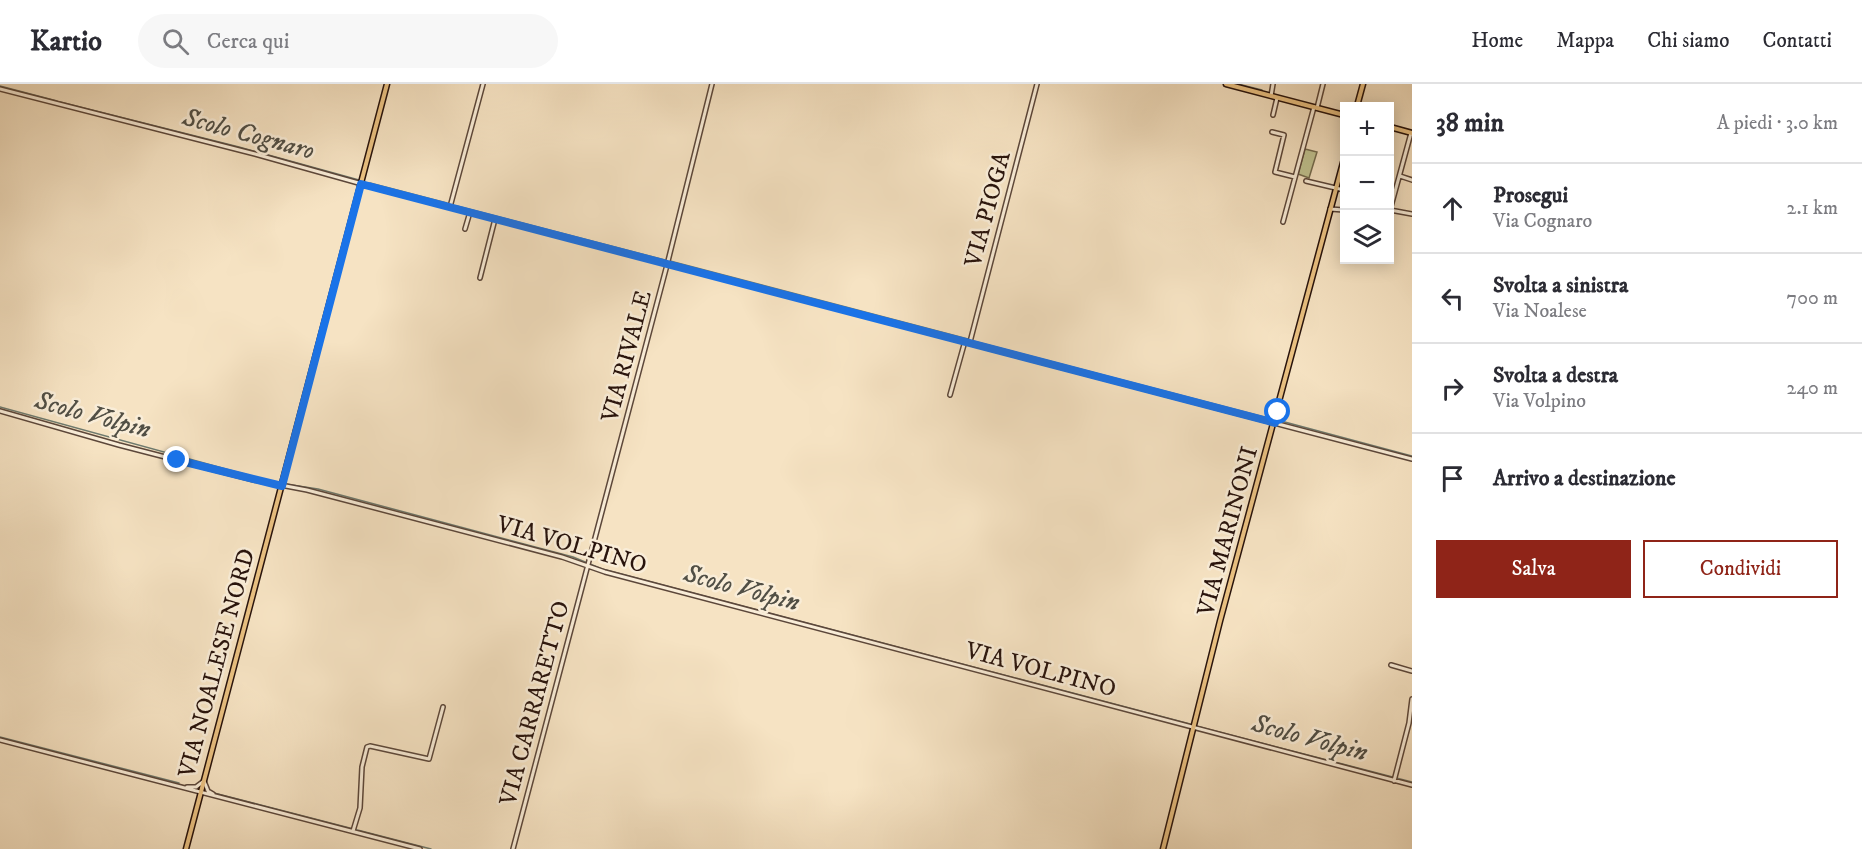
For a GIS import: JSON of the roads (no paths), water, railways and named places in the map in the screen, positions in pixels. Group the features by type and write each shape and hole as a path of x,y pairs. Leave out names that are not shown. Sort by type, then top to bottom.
{"main road":[{"name":"VIA NOALESE NORD","path":"186,849 387,84"},
{"path":"1226,84 1340,114"},
{"path":"1358,102 1363,84"},
{"path":"1394,128 1412,133"},
{"name":"VIA MARINONI","path":"1163,849 1219,627 1340,174"}],"street":[{"path":"450,207 483,84"},
{"name":"VIA RIVALE","path":"587,564 712,84"},
{"name":"VIA PIOGA","path":"970,342 1037,84"},
{"path":"1271,96 1274,84"},
{"path":"1283,222 1323,84"},
{"path":"0,89 1412,459"},
{"path":"1273,115 1277,98"},
{"path":"1272,132 1284,135 1275,172 1295,177"},
{"path":"1394,196 1412,133"},
{"path":"1400,176 1412,180"},
{"path":"1306,181 1340,189"},
{"path":"1330,209 1340,210"},
{"path":"1394,211 1412,214"},
{"path":"465,229 470,212"},
{"path":"480,278 495,219"},
{"path":"950,395 965,341"},
{"name":"VIA VOLPINO","path":"0,411 118,445 282,486 328,495 562,556 1195,729 1412,785"},
{"name":"VIA CARRARETTO","path":"513,849 587,564"},
{"path":"1391,665 1412,671"},
{"path":"1395,779 1409,723 1412,699"},
{"path":"354,829 360,808 362,767 367,747 429,759 443,707"},
{"path":"0,740 215,796 354,829 420,849"},
{"path":"186,787 196,787 204,781 208,792"},
{"path":"196,787 201,792 208,792 215,796"}],"waterway":[{"path":"1238,84 1262,90"},
{"name":"Scolo Cognaro","path":"0,86 57,101"},
{"name":"Scolo Cognaro","path":"60,102 359,180"},
{"name":"Scolo Cognaro","path":"370,183 447,203"},
{"name":"Scolo Cognaro","path":"457,206 665,260"},
{"name":"Scolo Cognaro","path":"670,261 968,339"},
{"name":"Scolo Cognaro","path":"973,341 1272,419"},
{"name":"Scolo Volpin","path":"0,407 277,483"},
{"name":"Scolo Cognaro","path":"1281,421 1412,456"},
{"name":"Scolo Volpin","path":"285,484 318,489 573,557 602,569 1190,724"},
{"name":"Scolo Volpin","path":"1200,727 1412,782"},
{"path":"0,737 179,783"},
{"path":"214,793 431,849"}]}
